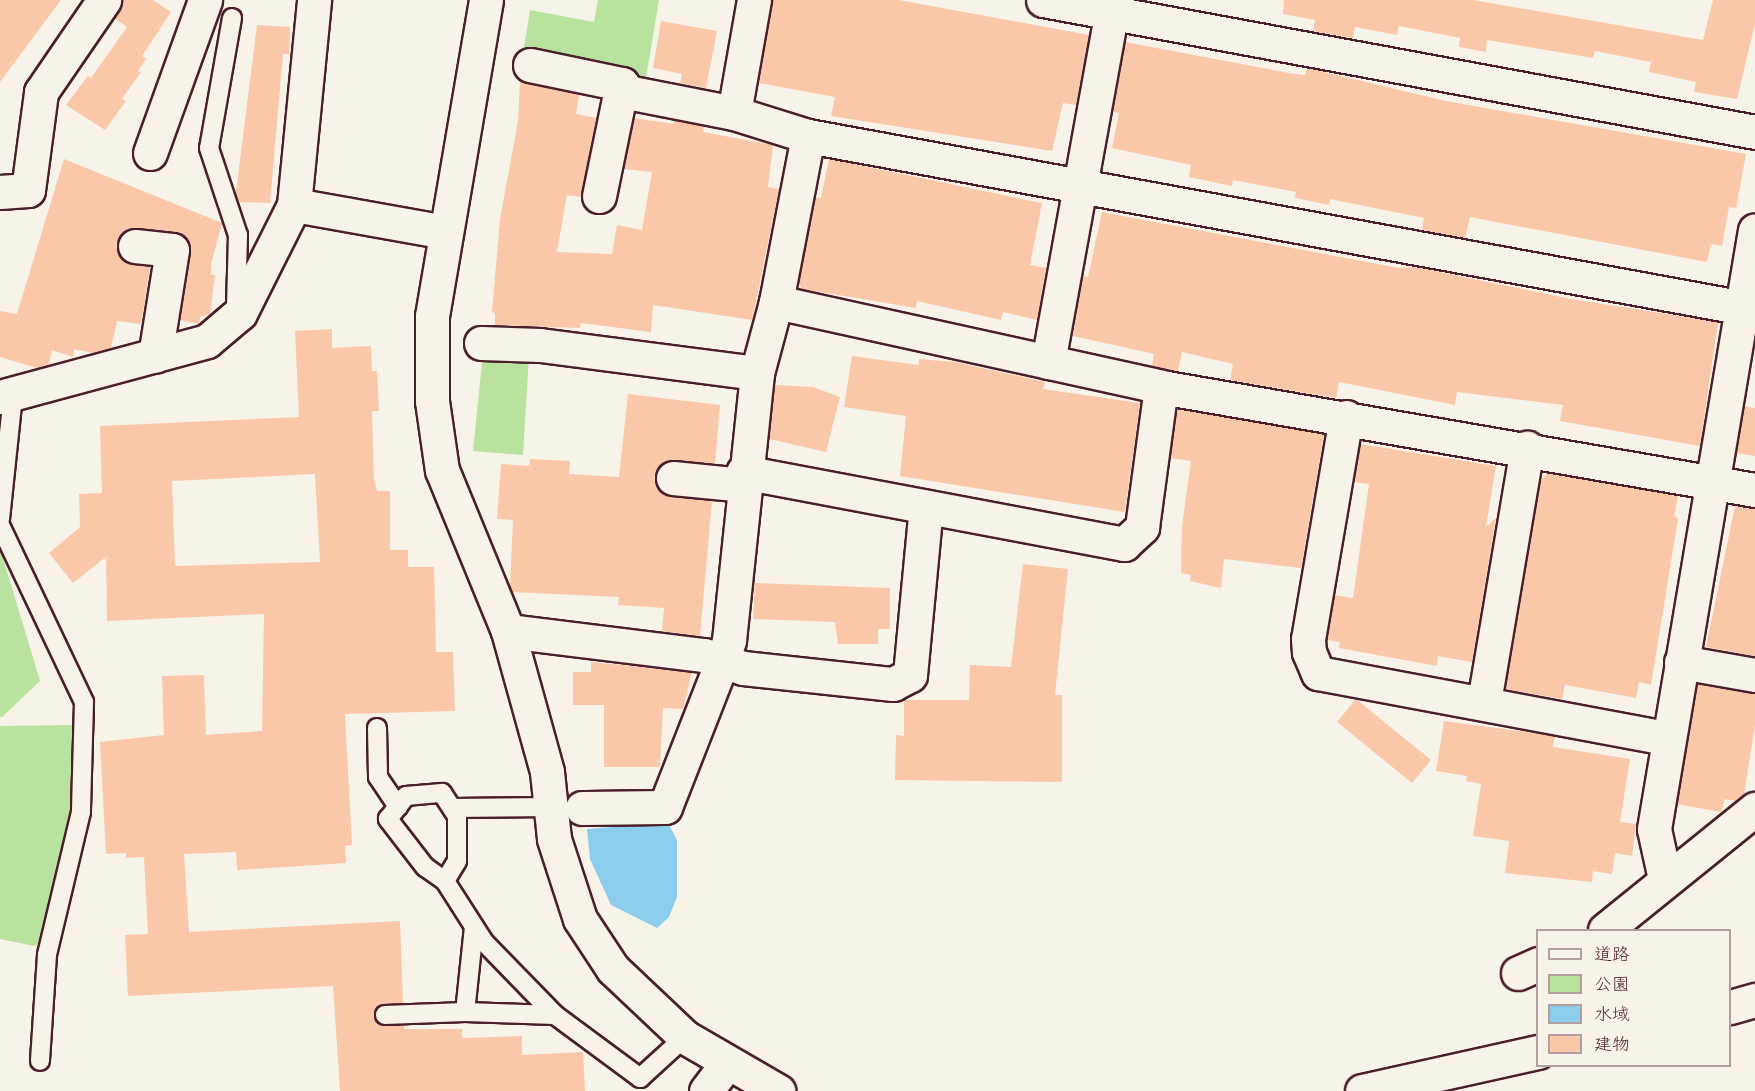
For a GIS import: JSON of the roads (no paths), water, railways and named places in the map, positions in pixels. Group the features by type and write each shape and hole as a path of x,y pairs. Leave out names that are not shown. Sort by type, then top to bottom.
{"street":[{"path":"0,192 28,190 41,92 104,0"},
{"path":"150,153 206,0"},
{"path":"6,396 207,341 236,316 294,206 314,0"},
{"path":"486,0 445,232 432,327 432,400 442,470 508,631 548,772 567,807"},
{"path":"734,113 754,0"},
{"path":"1042,0 1113,6 1755,132"},
{"path":"1048,362 1113,6"},
{"path":"530,65 622,84 627,92 734,113 808,136 1748,308"},
{"path":"599,196 622,84"},
{"path":"567,807 665,807 723,659 729,640 743,478 757,373 776,302 808,136"},
{"path":"294,206 445,232"},
{"path":"1665,879 1654,829 1667,738 1711,482 1748,308 1755,231"},
{"path":"135,246 172,250 155,356"},
{"path":"776,302 1161,387 1527,448 1755,490"},
{"path":"482,342 540,345 757,373"},
{"path":"673,478 743,478 926,507 1124,544 1142,527 1161,387"},
{"path":"1346,417 1308,639 1312,663 1318,674 1484,702 1667,738"},
{"path":"1484,702 1527,448"},
{"path":"508,631 723,659 742,668 893,684 910,675 926,507"},
{"path":"1681,662 1755,675"},
{"path":"567,807 554,839 580,919 613,969 685,1037 726,1064 778,1091"},
{"path":"1606,929 1665,879 1755,809"},
{"path":"1731,1007 1755,1000"},
{"path":"1362,1091 1536,1052"},
{"path":"706,1091 726,1064"}],"lane":[{"path":"232,18 209,148 238,235 236,316"},
{"path":"0,519 6,396"},
{"path":"0,525 84,702 81,812 47,955 40,1061"},
{"path":"377,728 378,777 398,807"},
{"path":"445,881 457,861 457,816 442,793 406,796 388,819 425,867 445,881 484,942 555,1015 640,1084 685,1037"},
{"path":"452,808 567,807"},
{"path":"465,1012 474,927"},
{"path":"385,1015 465,1012 555,1015"}],"water":[{"path":"663,823 669,825 677,840 677,897 669,917 657,928 611,905 590,859 587,829"}]}
